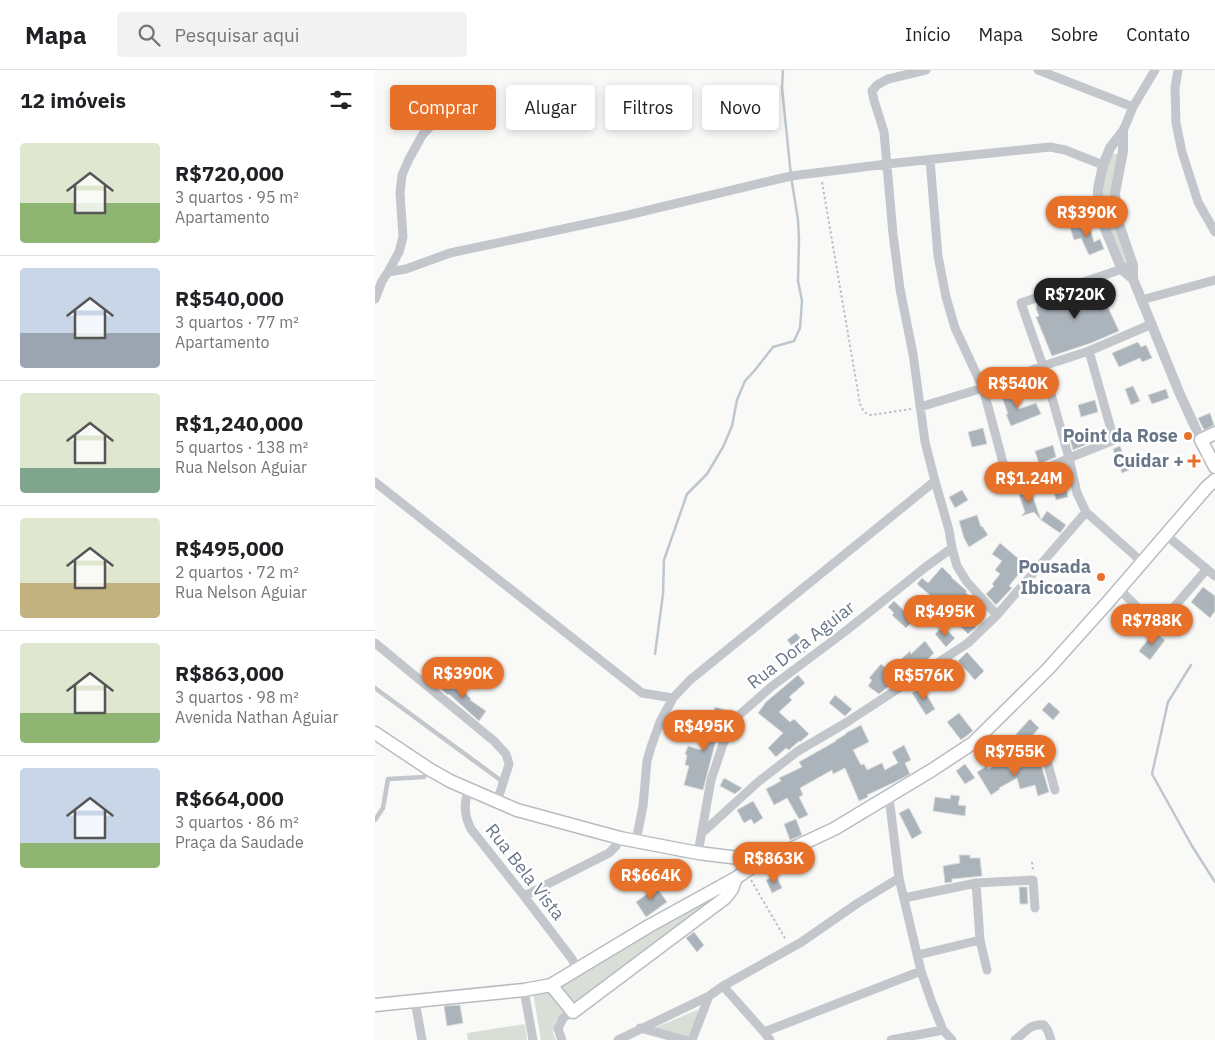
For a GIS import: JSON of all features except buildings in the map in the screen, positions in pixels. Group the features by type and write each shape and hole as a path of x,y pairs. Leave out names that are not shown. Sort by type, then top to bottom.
{"main road":[{"path":"1215,433 1201,440 1215,467"},
{"path":"375,733 450,781 517,810 635,842 698,854 739,858 768,856 834,829 973,743 1048,669 1215,480"},
{"path":"375,1005 524,990 551,985 649,926 741,875 768,856"},
{"path":"551,985 573,1012 725,898 741,875"}],"street":[{"path":"926,70 889,79 877,85 872,91 884,132 900,289 913,354 925,442 957,566 967,582 997,615"},
{"path":"1037,70 1133,107"},
{"path":"1133,279 1122,270 1104,226 1098,207 1098,189 1103,166 1110,148 1123,131 1133,107 1155,70"},
{"path":"1178,70 1175,88 1176,114 1182,152 1198,202 1215,232"},
{"path":"375,299 379,281 389,272 399,252 403,237 400,193 402,175 409,159 427,130"},
{"path":"1123,131 1123,151 1115,193 1118,221 1133,265 1133,279 1179,392 1201,440"},
{"path":"389,272 406,269 451,253 624,216 791,176 1050,147 1065,150 1103,166"},
{"path":"929,160 939,256 946,297 955,328 983,388 1009,485 1114,440 1089,351"},
{"path":"1133,265 1021,303 1043,366 1077,493 1086,512 1142,562"},
{"path":"1141,300 1215,280"},
{"path":"920,407 983,388 1089,351 1152,324"},
{"path":"635,842 643,806 647,761 660,722 673,698 690,680 935,480"},
{"path":"375,482 642,693 673,698"},
{"path":"702,833 758,782 798,751 844,724 968,643 997,615 1086,512"},
{"path":"1166,535 1215,576"},
{"name":"Rua Dora Aguiar","path":"698,854 711,780 723,744 737,717 771,687 952,548"},
{"path":"1119,589 1150,620 1159,622 1162,621 1207,569"},
{"path":"375,643 494,741 506,754 509,764 497,802"},
{"path":"973,743 985,755 990,757 1041,755 1045,757 1055,790"},
{"name":"Rua Bela Vista","path":"468,790 465,801 466,819 471,829 524,896 577,968"},
{"path":"889,796 899,878 921,971 943,1030 953,1040"},
{"path":"524,896 609,854 620,838"},
{"path":"618,1040 709,996 723,986 791,948 899,878"},
{"path":"904,898 976,883 1033,880 1035,908"},
{"path":"976,883 981,940 987,970"},
{"path":"918,955 981,940"},
{"path":"764,1032 921,971"},
{"path":"723,986 770,1040"},
{"path":"524,990 533,1040"},
{"path":"692,1040 709,996"},
{"path":"415,1001 422,1040"},
{"path":"562,1040 558,1029 563,1018 573,1012"},
{"path":"1015,1040 1026,1029 1038,1024 1044,1025 1051,1040"},
{"path":"640,1028 685,1040"},
{"path":"891,1040 943,1030"}],"lane":[{"path":"375,688 504,782"},
{"path":"375,820 383,808 388,779 424,777 429,769"}],"path":[{"path":"821,172 860,404 864,412 871,415 920,407"},
{"path":"741,875 791,948"}],"shaded area":[{"path":"1111,154 1117,154 1112,213 1127,262 1123,265 1102,207 1103,183"},
{"path":"708,897 710,901 575,1006 560,986"},
{"path":"550,990 564,1012 556,1021 553,1033 556,1040 541,1040 533,993"},
{"path":"697,1010 700,1012 694,1039 652,1029"},
{"path":"525,1024 527,1040 468,1040 467,1033"}],"waterway":[{"path":"655,654 663,594 664,560 687,494 707,474 723,447 732,426 737,400 745,381 773,347 794,341 800,328 802,301 798,281 798,220 791,176 782,88 783,70"},
{"path":"1191,665 1168,702 1152,774 1192,846 1215,882"}],"place":[{"name":"Point da Rose","path":"1188,436"},
{"name":"Cuidar +","path":"1194,461"},
{"name":"Pousada Ibicoara","path":"1101,577"}]}
